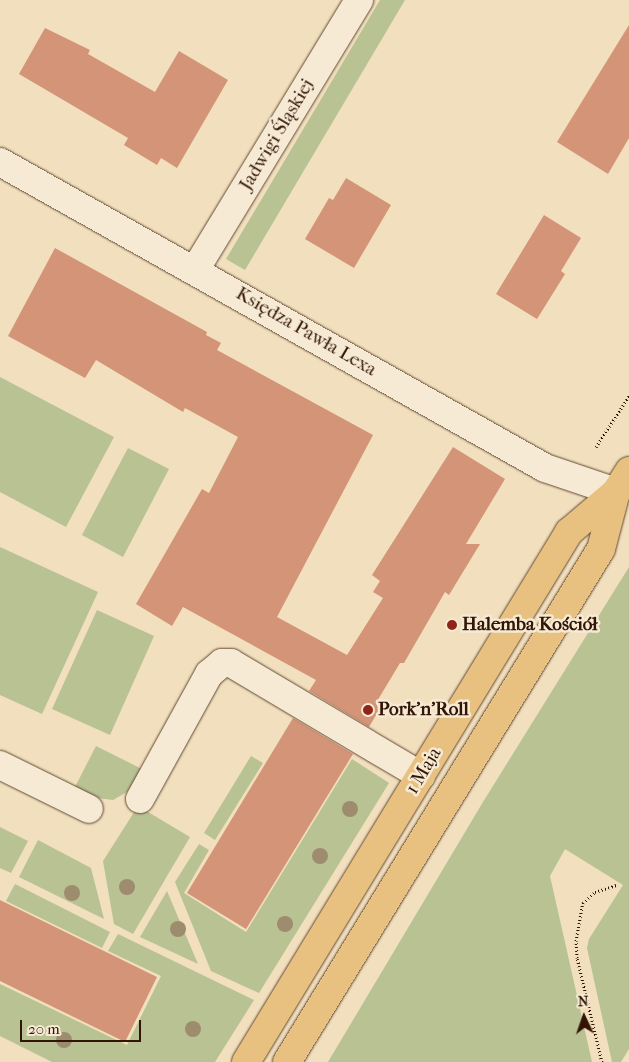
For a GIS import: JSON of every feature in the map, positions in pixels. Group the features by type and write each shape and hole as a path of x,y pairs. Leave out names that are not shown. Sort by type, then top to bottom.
{"main road":[{"name":"1 Maja","path":"246,1062 569,532 623,481"},
{"name":"1 Maja","path":"286,1062 601,549 623,481"}],"street":[{"name":"Jadwigi Śląskiej","path":"195,270 359,0"},
{"name":"Księdza Pawła Lexa","path":"0,162 545,468 623,481"},
{"path":"140,800 209,674 222,663 231,663 421,776"},
{"path":"0,765 89,809"}],"path":[{"path":"602,1062 577,958 576,941 583,903 595,892 617,885"}],"green space":[{"path":"380,0 405,0 245,270 226,259"},
{"path":"0,377 114,437 66,527 0,492"},
{"path":"128,448 169,469 123,557 82,535"},
{"path":"0,547 98,592 42,714 0,695"},
{"path":"629,567 629,1049 621,1062 612,1062 587,948 589,939 623,885 565,849 550,876 592,1062 328,1062 483,802"},
{"path":"97,610 154,636 110,735 52,709"},
{"path":"96,746 142,769 127,792 113,800 97,798 75,787"},
{"path":"251,756 263,763 215,840 204,833"},
{"path":"352,759 389,783 259,993 211,971 175,882 199,844 209,850 184,893 246,932"},
{"path":"138,806 190,837 133,934 114,924 103,861"},
{"path":"0,827 28,841 11,873 0,868"},
{"path":"38,840 91,868 104,919 19,877"},
{"path":"15,884 110,932 102,948 6,901"},
{"path":"167,891 198,964 140,937"},
{"path":"118,934 254,1000 215,1062 52,1062 0,1036 0,984 127,1045 161,976 108,951"}],"building":[{"path":"629,25 629,138 608,174 557,142"},
{"path":"45,28 90,50 88,54 155,92 179,51 228,80 177,168 161,158 157,165 124,145 128,138 19,74"},
{"path":"346,178 391,205 354,268 305,239 329,198 333,200"},
{"path":"544,215 581,238 561,271 565,274 537,319 496,294"},
{"path":"55,248 207,332 206,335 221,343 217,350 373,435 277,617 347,655 383,598 373,592 380,581 372,575 453,447 505,479 466,544 480,544 449,595 445,592 404,663 400,663 376,703 379,710 369,727 309,691 316,680 183,607 172,626 136,604 202,489 209,493 238,437 185,408 183,412 96,360 85,378 8,336"},
{"path":"293,718 353,754 246,929 187,893"},
{"path":"0,900 157,977 125,1042 0,981"}],"place":[{"name":"Halemba Kościół","path":"452,625"},
{"name":"Pork'n'Roll","path":"368,710"}]}
